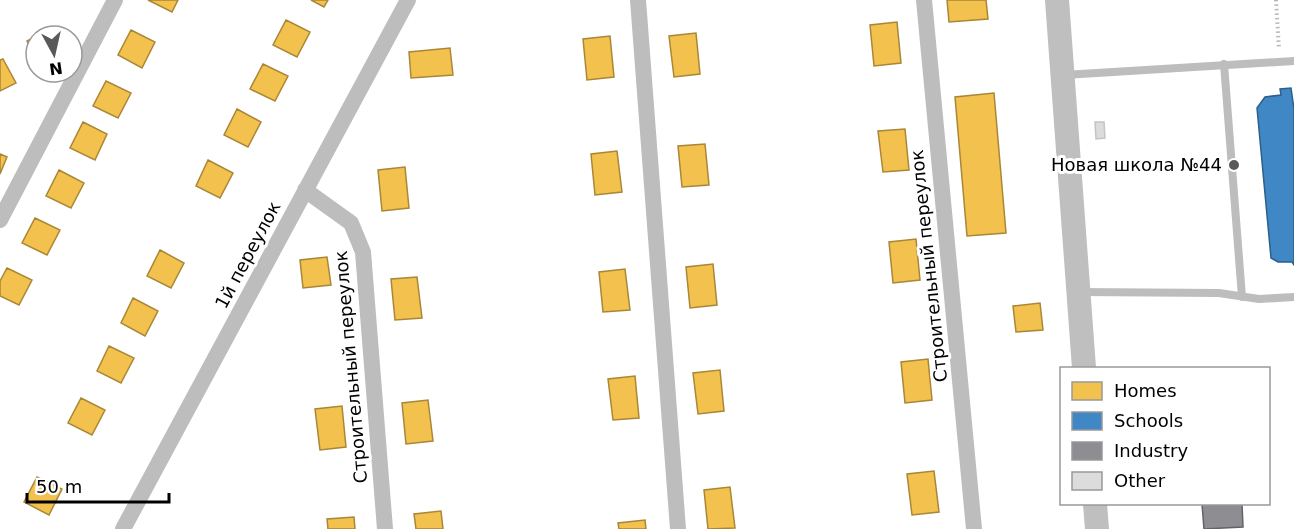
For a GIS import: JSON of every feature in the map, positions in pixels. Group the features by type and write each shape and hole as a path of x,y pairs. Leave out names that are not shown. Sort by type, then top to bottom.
{"street":[{"path":"0,220 115,0"},
{"name":"1й переулок","path":"123,529 408,0"},
{"path":"638,0 678,529"},
{"name":"Строительный переулок","path":"924,0 974,529"},
{"path":"1057,0 1084,367"},
{"name":"Строительный переулок","path":"305,190 351,223 363,252 385,529"},
{"path":"1095,505 1096,529"}],"lane":[{"path":"1062,75 1294,61"},
{"path":"1224,64 1242,297"},
{"path":"1079,292 1219,293 1242,297 1294,297"}],"path":[{"path":"1276,0 1280,62"}],"building: Homes":[{"path":"148,0 178,0 172,12"},
{"path":"311,0 328,0 324,7"},
{"path":"947,0 986,0 988,19 949,22"},
{"path":"286,20 310,32 297,57 273,45"},
{"path":"897,22 901,63 874,66 870,25"},
{"path":"131,30 155,42 142,68 118,55"},
{"path":"696,33 700,74 674,77 669,36"},
{"path":"610,36 614,77 587,80 583,39"},
{"path":"450,48 453,75 411,78 409,52"},
{"path":"3,59 16,83 0,91 0,60"},
{"path":"263,64 288,76 275,101 250,89"},
{"path":"106,81 131,93 118,118 93,106"},
{"path":"994,93 1006,233 967,236 955,97"},
{"path":"237,109 261,122 248,147 224,135"},
{"path":"83,122 107,134 95,160 70,148"},
{"path":"905,129 909,170 883,172 878,131"},
{"path":"705,144 709,185 682,187 678,146"},
{"path":"617,151 622,192 595,195 591,154"},
{"path":"0,154 7,157 0,174"},
{"path":"208,160 233,173 220,198 196,186"},
{"path":"405,167 409,208 382,211 378,170"},
{"path":"59,170 84,183 71,208 46,196"},
{"path":"35,218 60,230 47,255 22,243"},
{"path":"916,239 920,280 893,283 889,242"},
{"path":"160,250 184,263 171,288 147,276"},
{"path":"327,257 331,285 303,288 300,260"},
{"path":"713,264 717,305 690,308 686,267"},
{"path":"7,268 32,280 19,305 0,296 0,281"},
{"path":"625,269 630,310 603,312 599,272"},
{"path":"417,277 422,318 395,320 391,279"},
{"path":"133,298 158,311 145,336 121,323"},
{"path":"1040,303 1043,330 1016,332 1013,306"},
{"path":"109,346 134,358 121,383 97,371"},
{"path":"928,359 932,400 905,403 901,362"},
{"path":"720,370 724,411 698,414 693,373"},
{"path":"635,376 639,418 613,420 608,379"},
{"path":"81,398 105,410 92,435 68,423"},
{"path":"428,400 433,441 406,444 402,403"},
{"path":"342,406 346,447 320,450 315,409"},
{"path":"934,471 939,512 912,515 907,474"},
{"path":"37,477 62,489 49,515 24,502"},
{"path":"730,487 735,528 708,529 704,490"},
{"path":"441,511 443,529 416,529 414,514"},
{"path":"354,517 355,529 328,529 327,519"},
{"path":"645,520 646,529 619,529 618,523"}],"building: Schools":[{"name":"Новая школа №44","path":"1291,88 1294,109 1294,265 1292,262 1278,262 1271,258 1257,108 1265,97 1281,95 1280,89"}],"building: Industry":[{"path":"1202,505 1242,505 1243,527 1204,529"}],"building: Other":[{"path":"1095,122 1104,122 1105,138 1096,139"}],"place":[{"name":"Новая школа №44","path":"1234,165"}]}
